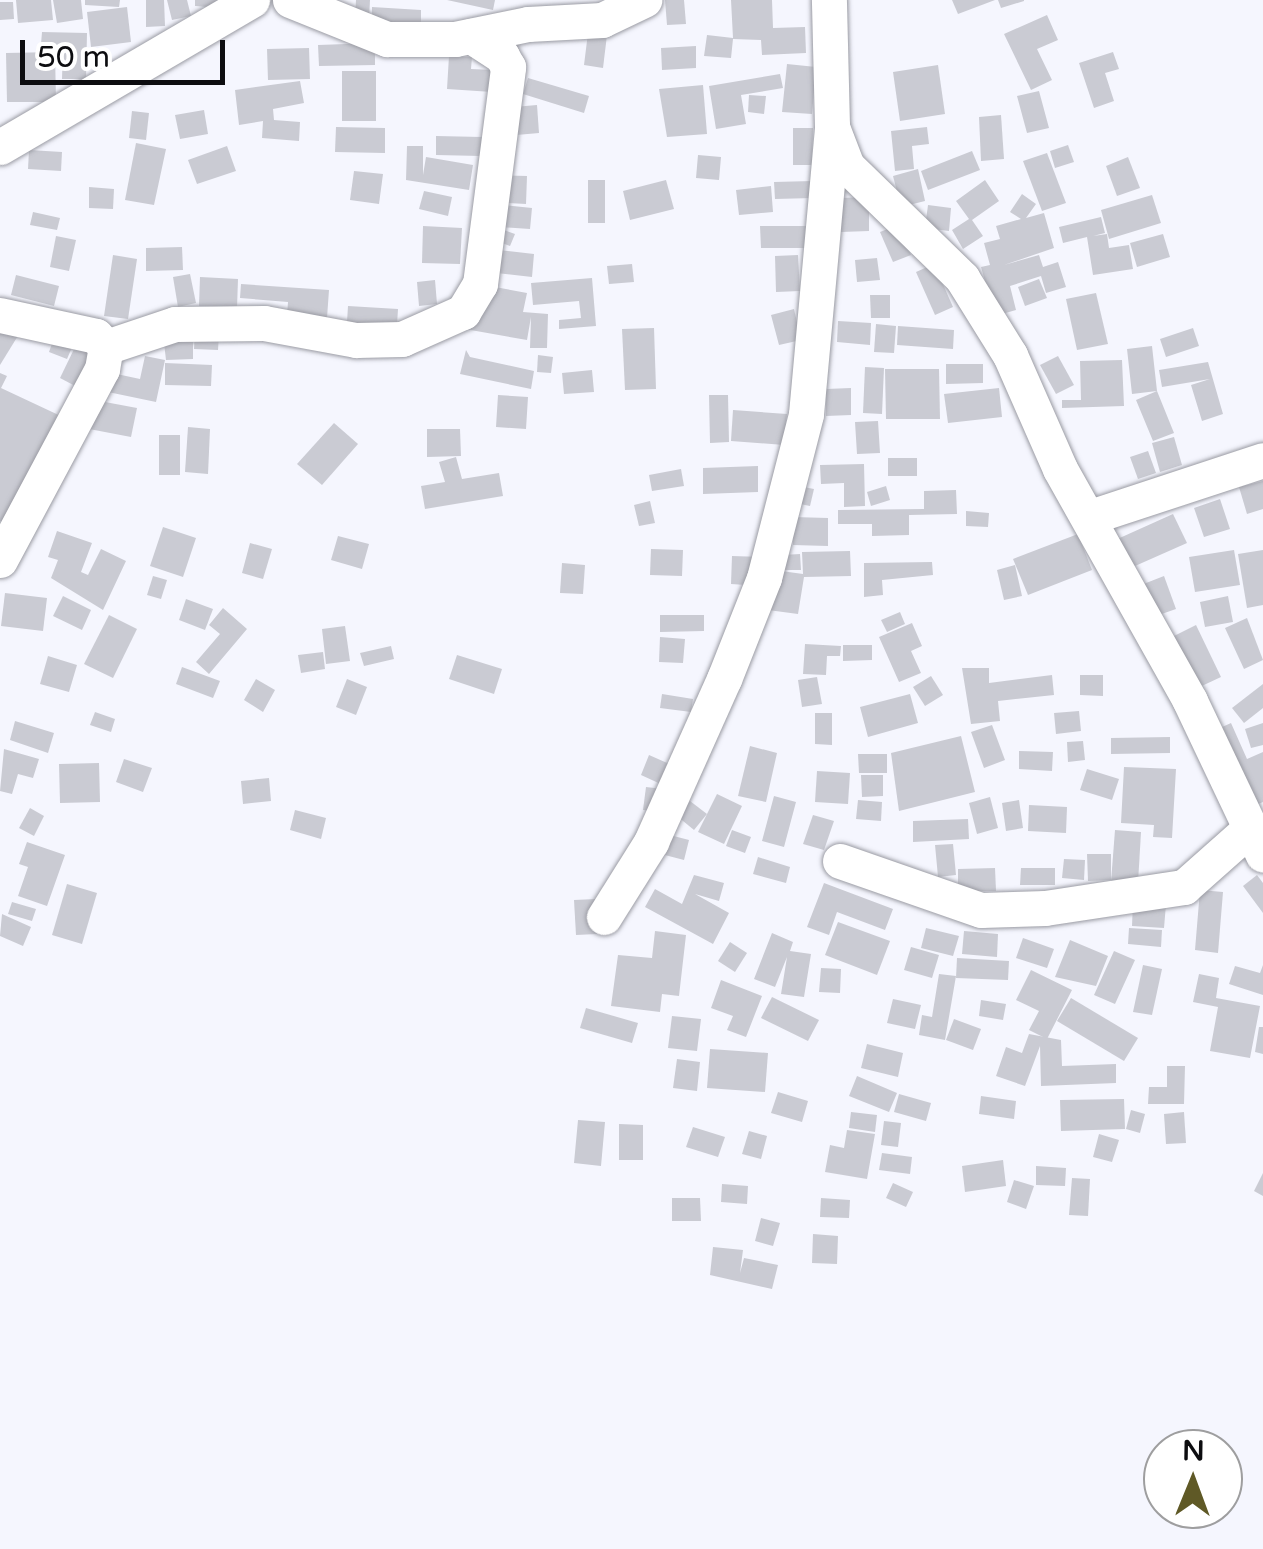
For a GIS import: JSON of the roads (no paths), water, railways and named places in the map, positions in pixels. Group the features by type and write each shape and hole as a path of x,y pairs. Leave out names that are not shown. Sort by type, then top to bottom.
{"street":[{"path":"0,147 252,0"},
{"path":"290,0 387,39 472,36 528,24 602,20 644,0"},
{"path":"604,916 651,842 764,578 806,414 832,126 829,0"},
{"path":"106,348 174,324 264,323 356,340 402,338 463,312 480,284 508,67 502,56 472,36"},
{"path":"832,126 847,166 962,278 1029,388 1060,469 1190,701 1255,843 1184,888 1045,908 981,910 840,861"},
{"path":"0,315 96,336 106,348"},
{"path":"0,560 102,370 106,348"},
{"path":"1090,517 1263,460"}]}
